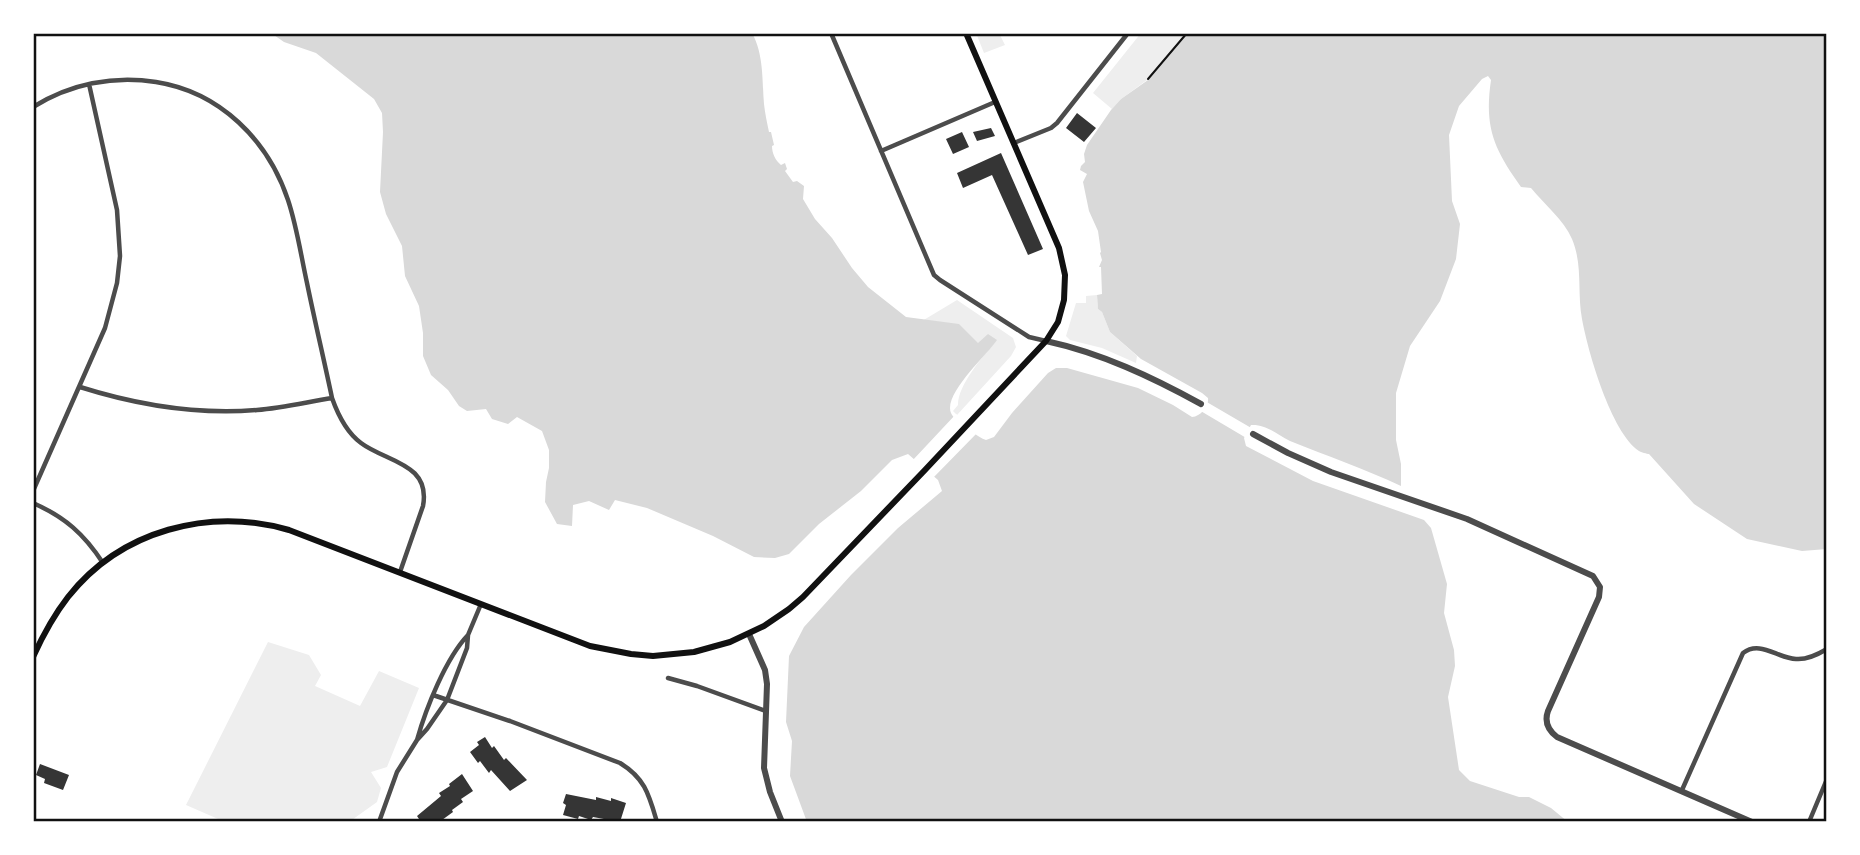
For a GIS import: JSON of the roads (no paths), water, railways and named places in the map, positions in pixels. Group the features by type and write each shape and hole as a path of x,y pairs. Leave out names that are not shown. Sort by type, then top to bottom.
{"main road":[{"path":"33,656 69,596 93,571 132,543 164,530 199,522 233,520 264,523 289,530 590,646 631,654 653,656 694,652 749,634 779,617 803,597 924,471 1046,341 1058,322 1065,284 1062,257 965,33"}],"street":[{"path":"831,33 934,275 1029,337 1110,359 1201,404"},
{"path":"1013,144 1057,123 1128,33"},
{"path":"33,107 58,94 89,83 111,80 162,83 185,90 226,112 259,145 276,171 289,202 332,398 341,419 355,437 370,449 406,466 417,475 422,484 423,506 400,572"},
{"path":"33,491 110,313 117,283 120,256 117,210 89,83"},
{"path":"881,151 995,102"},
{"path":"80,387 140,403 206,411 258,410 332,398"},
{"path":"1253,434 1331,472 1467,519 1594,576 1600,587 1599,597 1548,710 1547,725 1557,737 1752,822"},
{"path":"33,503 53,513 81,534 103,563"},
{"path":"379,822 397,772 447,699 481,604"},
{"path":"749,634 765,670 767,711 764,768 782,822"},
{"path":"417,740 433,695 458,646 468,635"},
{"path":"1682,790 1740,657 1748,649 1759,648 1796,659 1811,657 1827,649"},
{"path":"668,678 767,711"},
{"path":"433,695 620,763 642,780 657,822"},
{"path":"1809,822 1827,779"}]}
